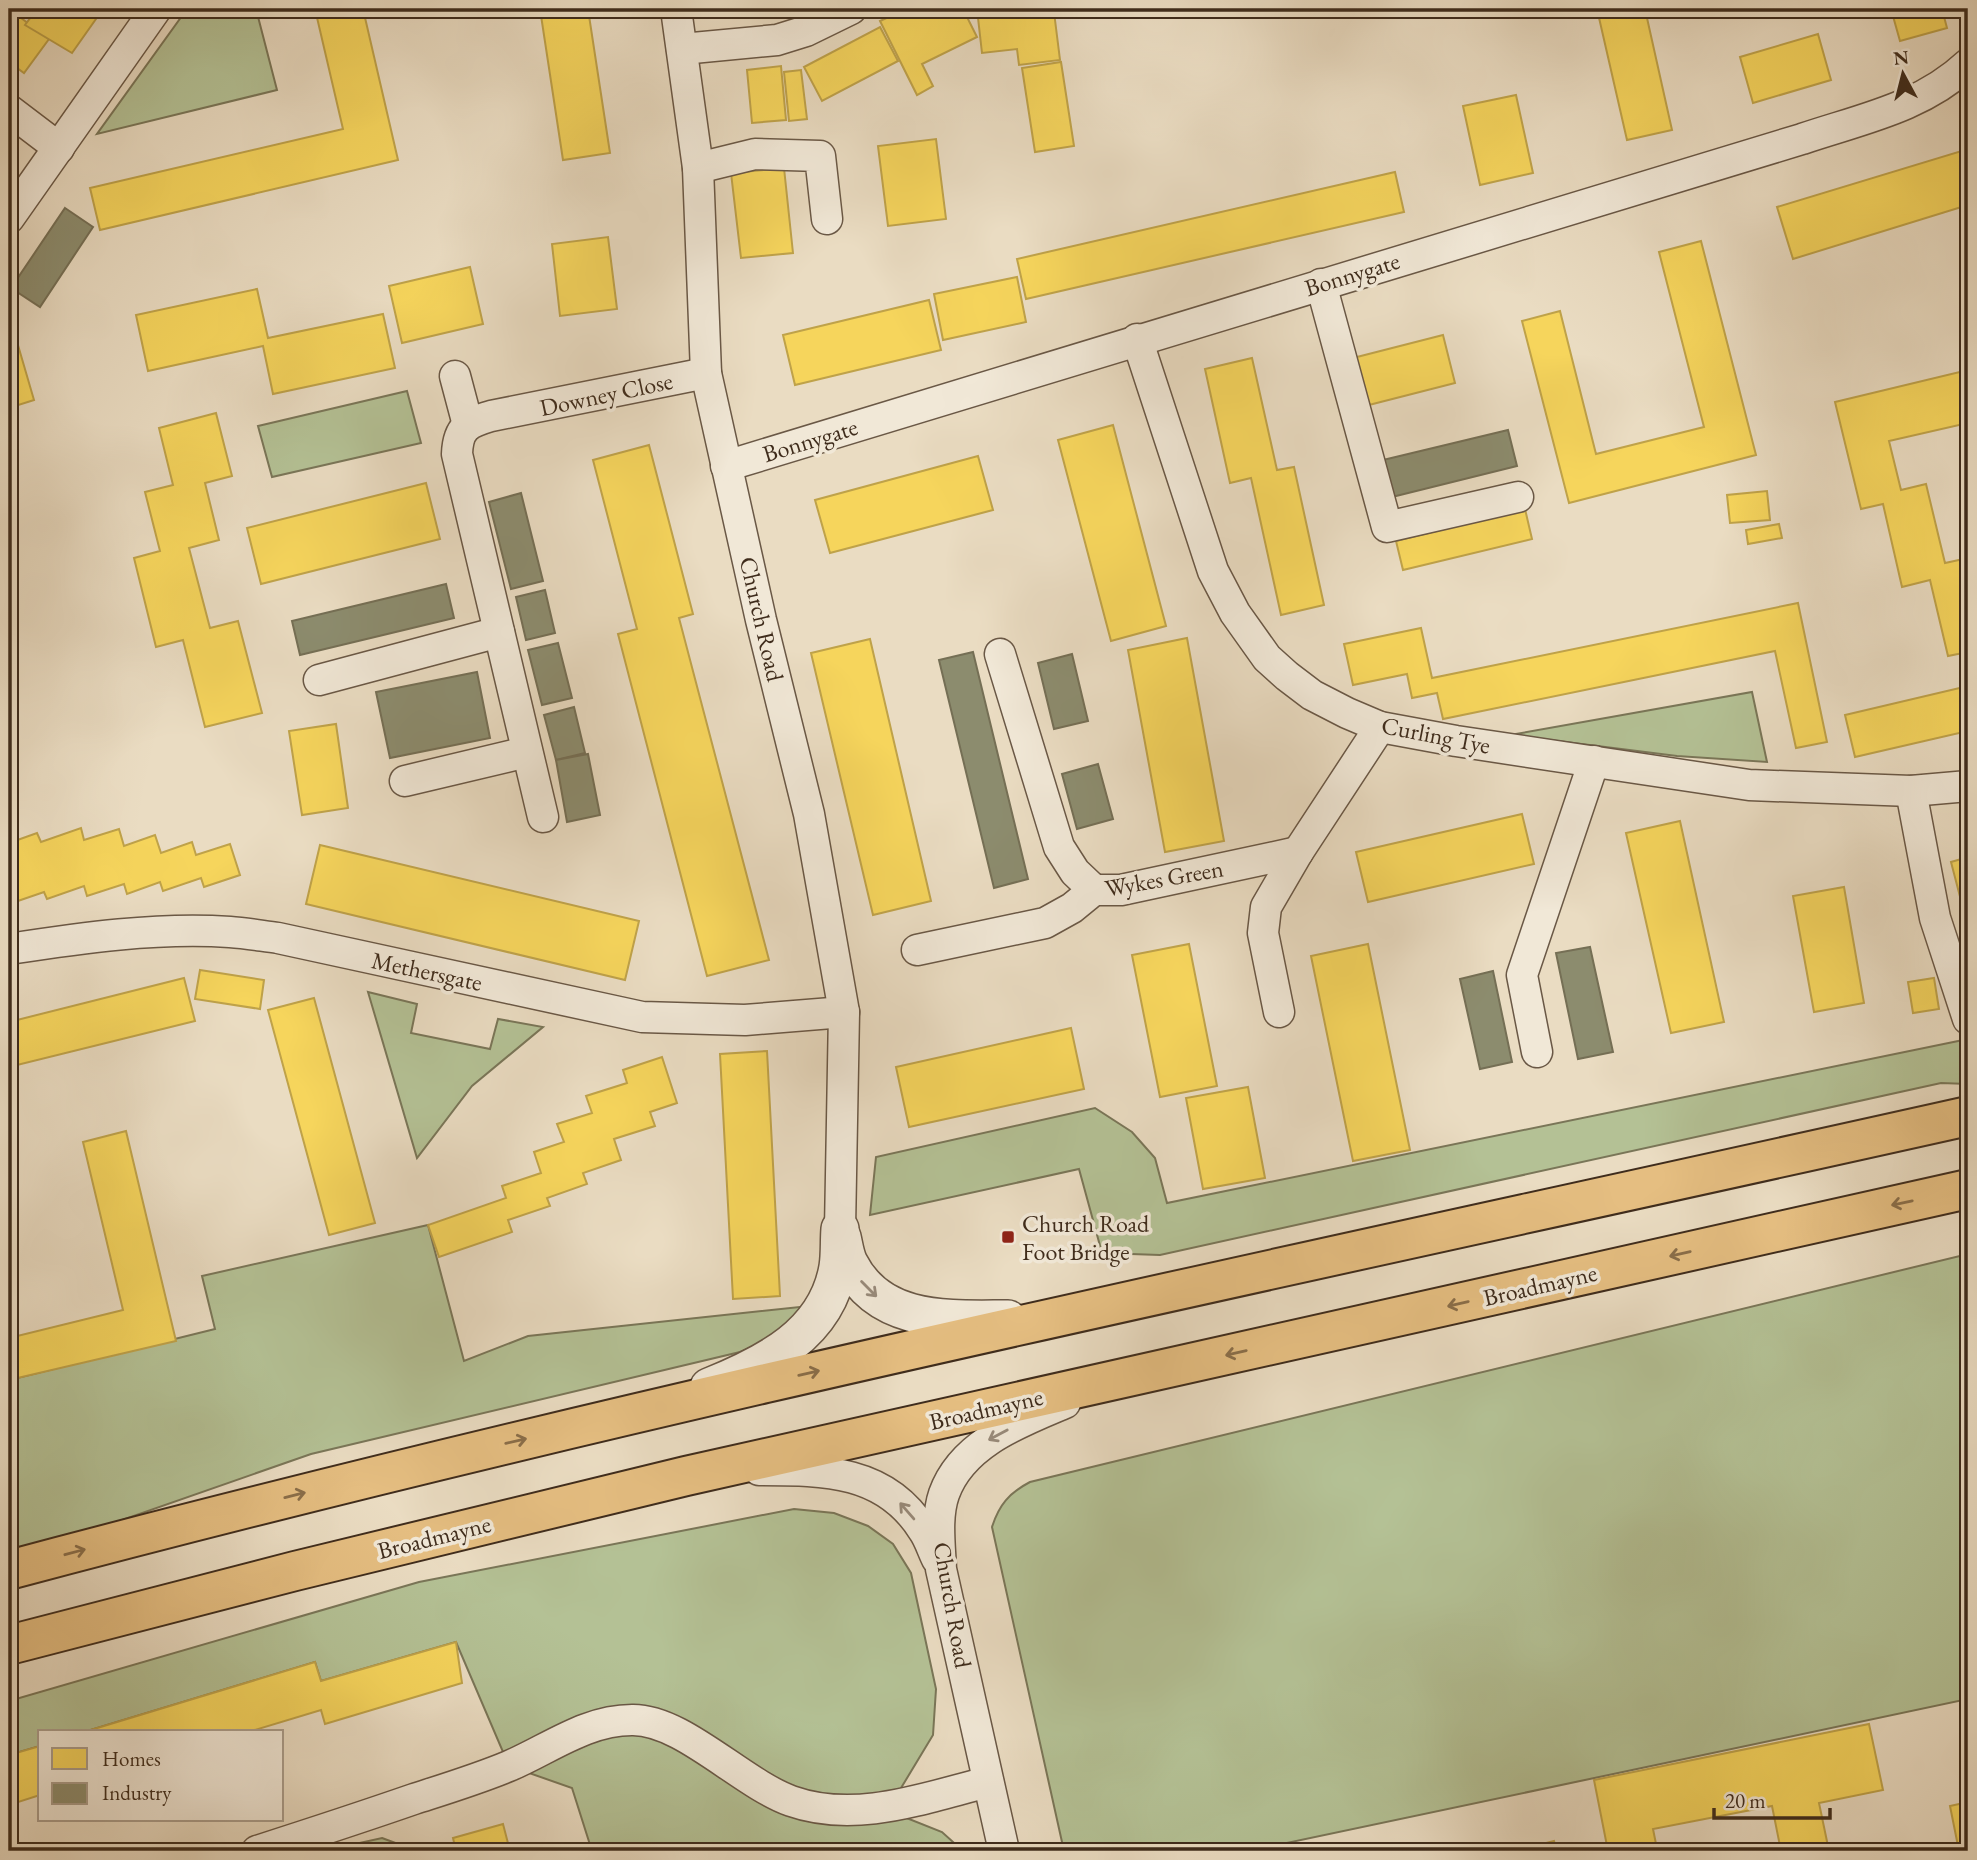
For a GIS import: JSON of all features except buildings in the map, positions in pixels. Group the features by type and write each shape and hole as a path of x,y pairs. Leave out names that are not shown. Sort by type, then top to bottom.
{"main road":[{"path":"9,1570 305,1493 656,1408 1968,1116"},
{"name":"Broadmayne","path":"9,1645 295,1571 686,1476 1968,1189"}],"street":[{"path":"9,218 156,9"},
{"name":"Church Road","path":"656,1408 770,1359 802,1336 816,1321 827,1301 838,1268 844,1012 809,814 706,373 698,168 676,9"},
{"path":"682,49 777,40 806,31 851,9"},
{"name":"Bonnygate","path":"726,466 1802,139 1915,102 1951,80 1968,64"},
{"path":"9,110 59,148"},
{"path":"698,168 755,154 820,156 827,219"},
{"path":"1321,284 1387,527 1518,497"},
{"name":"Curling Tye","path":"1137,339 1213,571 1235,613 1268,658 1287,676 1335,707 1380,727 1749,785 1911,791 1968,786"},
{"name":"Downey Close","path":"468,425 491,416 706,373"},
{"path":"455,376 468,425 457,442 457,454 543,817"},
{"path":"318,680 499,632"},
{"path":"1000,654 1059,847 1075,872 1094,890"},
{"path":"1279,1013 1263,933 1269,899 1380,727"},
{"path":"405,782 527,752"},
{"path":"1537,1052 1522,975 1594,761"},
{"path":"1911,791 1935,918 1968,1019"},
{"name":"Wykes Green","path":"917,950 1045,923 1072,908 1094,890 1121,890 1298,852"},
{"name":"Methersgate","path":"9,949 68,940 180,931 230,932 278,938 642,1017 745,1020 844,1012"},
{"name":"Church Road","path":"840,1229 848,1262 873,1294 891,1306 918,1316 946,1320 1048,1319"},
{"name":"Church Road","path":"1004,1851 941,1569 939,1526 943,1495 952,1477 967,1458 989,1438 1127,1377"},
{"path":"686,1476 758,1470 820,1470 857,1479 885,1491 902,1504 923,1530 941,1569"},
{"path":"257,1851 509,1766 586,1728 632,1720 655,1723 675,1730 734,1770 791,1801 834,1811 878,1809 988,1782"}],"green space":[{"path":"187,9 256,9 277,90 97,134"},
{"path":"407,391 421,443 272,477 258,426"},
{"path":"1752,692 1767,762 1677,756 1510,735"},
{"path":"368,992 417,1004 411,1033 490,1049 498,1019 543,1027 472,1086 417,1158"},
{"path":"1968,1039 1968,1084 1941,1083 1160,1255 1102,1253 1079,1169 870,1215 876,1157 1095,1108 1132,1132 1155,1158 1167,1203"},
{"path":"428,1225 464,1361 528,1336 809,1306 776,1337 740,1352 311,1454 102,1527 9,1553 9,1380 215,1329 202,1276"},
{"path":"1968,1254 1968,1699 1249,1851 1064,1851 992,1527 1006,1500 1023,1486 1030,1482"},
{"path":"794,1509 834,1513 868,1526 893,1544 911,1573 936,1689 933,1735 898,1793 904,1817 942,1832 963,1851 793,1851 783,1845 763,1851 592,1851 572,1788 509,1766 456,1642 321,1681 315,1662 91,1730 38,1730 38,1747 9,1755 9,1701 419,1582"},
{"path":"382,1838 417,1851 357,1851 355,1844"}],"place":[{"name":"Church Road Foot Bridge","path":"1008,1237"}]}
